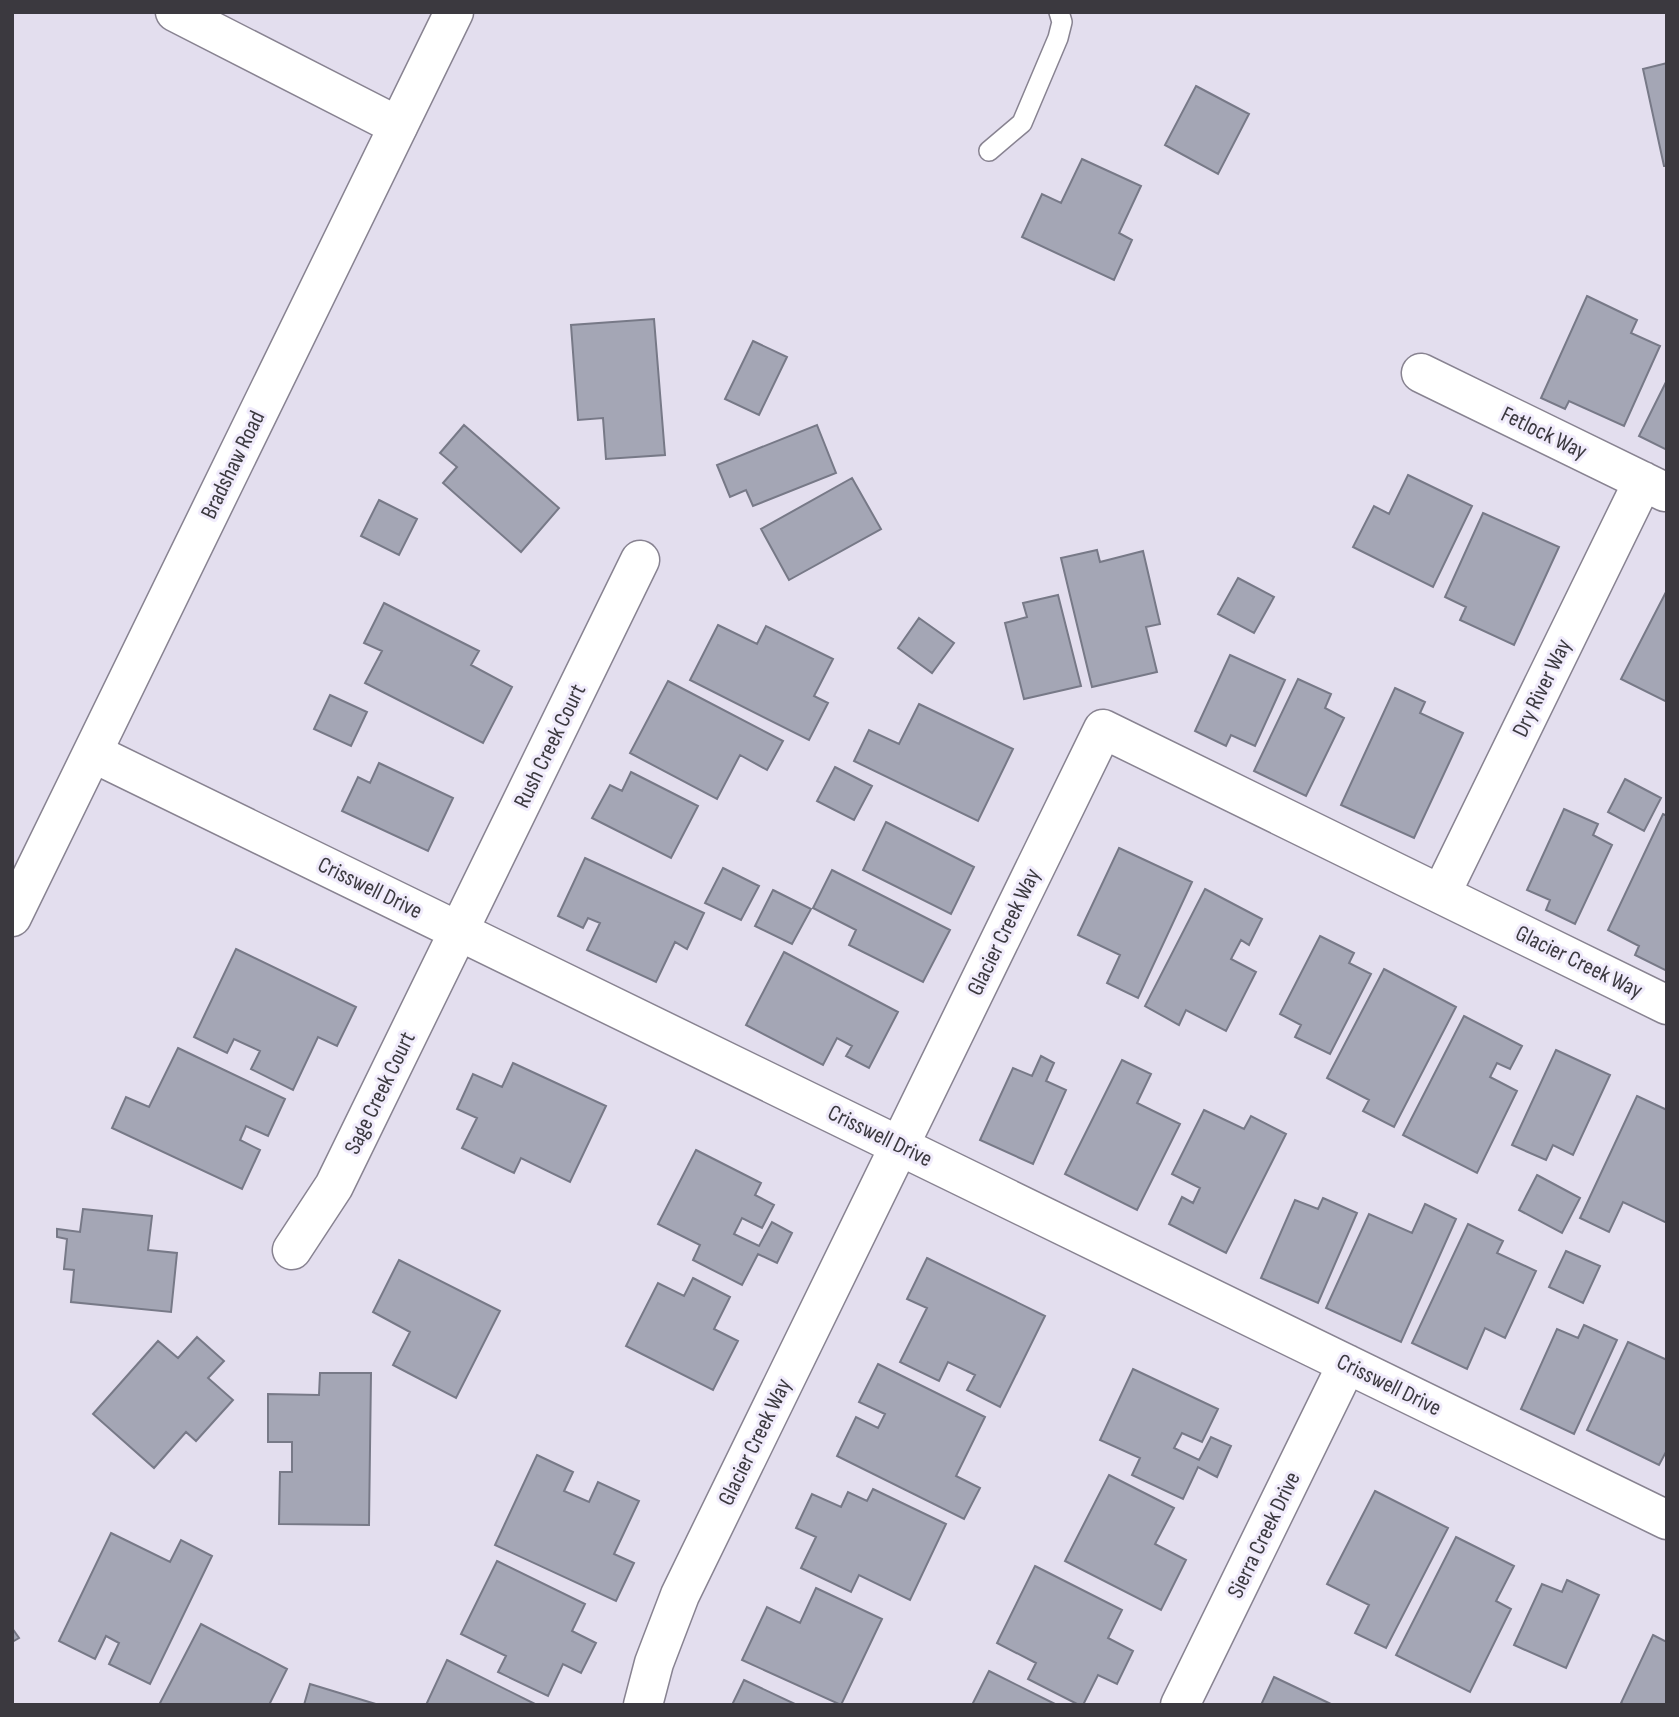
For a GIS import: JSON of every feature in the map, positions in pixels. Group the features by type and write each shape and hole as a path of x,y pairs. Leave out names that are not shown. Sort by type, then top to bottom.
{"street":[{"path":"175,12 398,126"},
{"name":"Bradshaw Road","path":"12,917 454,12"},
{"name":"Fetlock Way","path":"1421,373 1655,487"},
{"name":"Dry River Way","path":"1441,894 1655,487"},
{"name":"Rush Creek Court","path":"459,931 640,561"},
{"name":"Glacier Creek Way","path":"643,1705 654,1663 680,1595 1103,729 1667,1005"},
{"name":"Crisswell Drive","path":"93,753 1667,1520"},
{"name":"Sage Creek Court","path":"292,1250 334,1186 459,931"},
{"name":"Sierra Creek Drive","path":"1180,1705 1347,1364"}],"lane":[{"path":"989,151 1022,123 1058,38 1062,22 1059,12"}],"building":[{"path":"1667,63 1667,166 1664,166 1643,69"},
{"path":"1196,86 1249,114 1218,174 1165,145"},
{"path":"1082,159 1141,186 1119,233 1132,240 1114,280 1022,237 1042,194 1061,203"},
{"path":"1587,296 1637,320 1631,333 1660,346 1624,426 1569,401 1565,409 1541,398"},
{"path":"654,319 665,455 606,459 603,418 578,420 571,325"},
{"path":"753,341 787,357 759,415 725,399"},
{"path":"1667,380 1667,450 1639,436"},
{"path":"464,425 559,508 521,552 443,483 457,467 440,453"},
{"path":"817,425 836,473 753,506 746,490 730,497 717,465"},
{"path":"1408,475 1472,506 1433,587 1353,547 1374,506 1389,514"},
{"path":"852,478 881,529 789,580 761,529"},
{"path":"379,500 417,519 399,555 361,536"},
{"path":"1483,513 1559,547 1514,645 1460,620 1466,607 1445,597"},
{"path":"1097,550 1100,562 1143,551 1160,624 1146,627 1157,672 1092,687 1061,558"},
{"path":"1238,578 1274,597 1254,633 1218,614"},
{"path":"1667,592 1667,702 1621,679"},
{"path":"1058,595 1081,686 1024,699 1005,623 1027,617 1023,603"},
{"path":"384,603 479,651 471,665 512,687 483,743 365,683 382,651 364,643"},
{"path":"919,618 954,643 932,673 898,648"},
{"path":"718,625 757,644 766,626 833,659 814,696 828,703 809,740 690,680"},
{"path":"1230,655 1285,680 1255,746 1231,735 1226,746 1195,731"},
{"path":"1298,679 1331,694 1325,708 1344,718 1306,796 1254,771"},
{"path":"668,681 783,741 767,770 740,755 717,799 630,753"},
{"path":"1395,688 1425,702 1420,713 1463,733 1414,838 1341,805"},
{"path":"330,695 367,712 351,746 314,729"},
{"path":"919,704 1013,749 978,821 854,761 869,730 899,744"},
{"path":"379,763 453,798 428,851 342,811 358,777 370,783"},
{"path":"835,767 872,786 854,820 817,801"},
{"path":"631,772 698,806 671,858 592,818 610,785 622,791"},
{"path":"1625,779 1661,798 1644,831 1608,812"},
{"path":"1564,809 1598,824 1593,835 1612,845 1575,924 1546,910 1550,900 1527,890"},
{"path":"1663,814 1667,816 1667,971 1635,955 1639,946 1608,930"},
{"path":"886,822 974,867 951,914 863,870"},
{"path":"1119,848 1192,882 1138,998 1107,983 1120,955 1078,935"},
{"path":"585,858 704,913 687,949 675,942 656,982 587,950 600,923 588,918 583,928 558,916"},
{"path":"723,868 759,886 741,920 705,903"},
{"path":"832,870 950,930 923,982 849,945 856,930 813,908"},
{"path":"1205,889 1262,919 1249,945 1241,940 1231,959 1256,972 1226,1031 1186,1010 1179,1025 1145,1006"},
{"path":"773,890 811,909 792,944 755,926"},
{"path":"1320,936 1354,953 1349,963 1371,974 1330,1054 1295,1037 1301,1025 1280,1014"},
{"path":"236,949 356,1007 337,1046 318,1037 293,1090 251,1069 260,1051 234,1039 227,1053 194,1037"},
{"path":"784,952 898,1012 869,1068 846,1056 852,1046 837,1038 823,1065 746,1025"},
{"path":"1384,969 1456,1007 1394,1127 1363,1111 1369,1100 1327,1078"},
{"path":"1464,1016 1522,1046 1510,1069 1497,1063 1490,1077 1517,1091 1477,1173 1403,1135"},
{"path":"178,1048 285,1099 268,1136 246,1126 240,1140 260,1150 242,1189 112,1128 126,1097 149,1107"},
{"path":"1556,1050 1610,1075 1573,1155 1553,1145 1546,1160 1512,1145"},
{"path":"1041,1056 1054,1063 1046,1081 1066,1090 1033,1164 980,1140 1013,1068 1032,1076"},
{"path":"1122,1060 1151,1074 1137,1103 1180,1124 1137,1210 1065,1174"},
{"path":"513,1063 606,1106 570,1182 521,1158 514,1173 462,1148 477,1118 457,1109 473,1074 502,1087"},
{"path":"1637,1096 1667,1110 1667,1223 1623,1202 1609,1232 1580,1218"},
{"path":"1204,1110 1244,1129 1251,1116 1286,1134 1226,1253 1169,1224 1182,1197 1193,1203 1200,1188 1172,1174"},
{"path":"696,1150 761,1183 755,1195 774,1205 762,1228 742,1218 734,1234 759,1246 772,1222 792,1233 777,1263 758,1254 742,1285 693,1260 700,1245 658,1224"},
{"path":"1537,1175 1580,1198 1562,1233 1519,1210"},
{"path":"1323,1198 1357,1213 1318,1303 1261,1278 1295,1200 1318,1209"},
{"path":"1425,1204 1456,1219 1401,1342 1326,1308 1369,1214 1412,1233"},
{"path":"83,1209 152,1216 148,1250 177,1253 171,1312 71,1302 74,1270 64,1269 67,1239 57,1237 57,1229 80,1232"},
{"path":"1468,1224 1503,1241 1497,1253 1536,1271 1505,1338 1485,1328 1467,1369 1412,1343"},
{"path":"1566,1251 1600,1266 1583,1303 1549,1287"},
{"path":"927,1258 1045,1316 1000,1407 967,1390 975,1375 948,1362 939,1381 900,1362 927,1308 907,1299"},
{"path":"399,1260 500,1311 456,1398 393,1365 410,1332 373,1312"},
{"path":"693,1278 730,1297 714,1329 738,1341 713,1390 626,1346 658,1283 684,1296"},
{"path":"1584,1325 1617,1340 1574,1434 1521,1409 1557,1329 1578,1338"},
{"path":"197,1337 224,1361 208,1378 233,1400 196,1441 186,1432 154,1468 93,1414 158,1341 178,1358"},
{"path":"1628,1342 1667,1360 1667,1450 1659,1465 1587,1430"},
{"path":"878,1364 985,1417 956,1476 980,1488 964,1519 837,1456 856,1417 878,1428 885,1414 859,1402"},
{"path":"1133,1369 1218,1409 1202,1442 1182,1433 1174,1448 1199,1460 1211,1437 1231,1446 1217,1477 1198,1467 1183,1499 1132,1475 1140,1458 1100,1440"},
{"path":"320,1373 371,1373 369,1525 279,1524 280,1472 292,1472 292,1442 268,1442 268,1394 319,1395"},
{"path":"537,1455 573,1472 564,1491 589,1502 598,1482 639,1501 614,1554 634,1563 616,1601 495,1545"},
{"path":"1109,1475 1174,1508 1155,1544 1186,1560 1161,1610 1065,1561"},
{"path":"873,1489 946,1524 910,1600 859,1575 851,1592 801,1568 816,1537 796,1528 812,1494 841,1507 848,1492 867,1501"},
{"path":"1375,1491 1448,1528 1386,1648 1355,1633 1369,1605 1327,1584"},
{"path":"111,1533 170,1562 181,1540 212,1556 150,1684 109,1664 119,1643 106,1636 95,1659 59,1641"},
{"path":"1456,1537 1514,1566 1496,1601 1511,1609 1470,1692 1396,1655"},
{"path":"497,1561 585,1604 572,1631 596,1643 581,1673 563,1664 548,1696 498,1672 506,1656 461,1634"},
{"path":"1035,1566 1122,1610 1108,1638 1133,1651 1117,1684 1098,1675 1083,1705 1028,1679 1036,1663 997,1643"},
{"path":"1567,1580 1599,1595 1566,1668 1514,1645 1542,1584 1562,1592"},
{"path":"816,1588 882,1619 841,1705 742,1660 767,1607 800,1623"},
{"path":"201,1624 287,1669 269,1705 159,1705"},
{"path":"12,1628 19,1638 12,1642"},
{"path":"1653,1635 1667,1642 1667,1705 1625,1705 1621,1703"},
{"path":"447,1660 537,1705 426,1705"},
{"path":"989,1671 1057,1705 972,1705"},
{"path":"1274,1677 1333,1705 1261,1705"},
{"path":"744,1680 797,1705 732,1705"},
{"path":"310,1684 379,1705 304,1705"}]}
